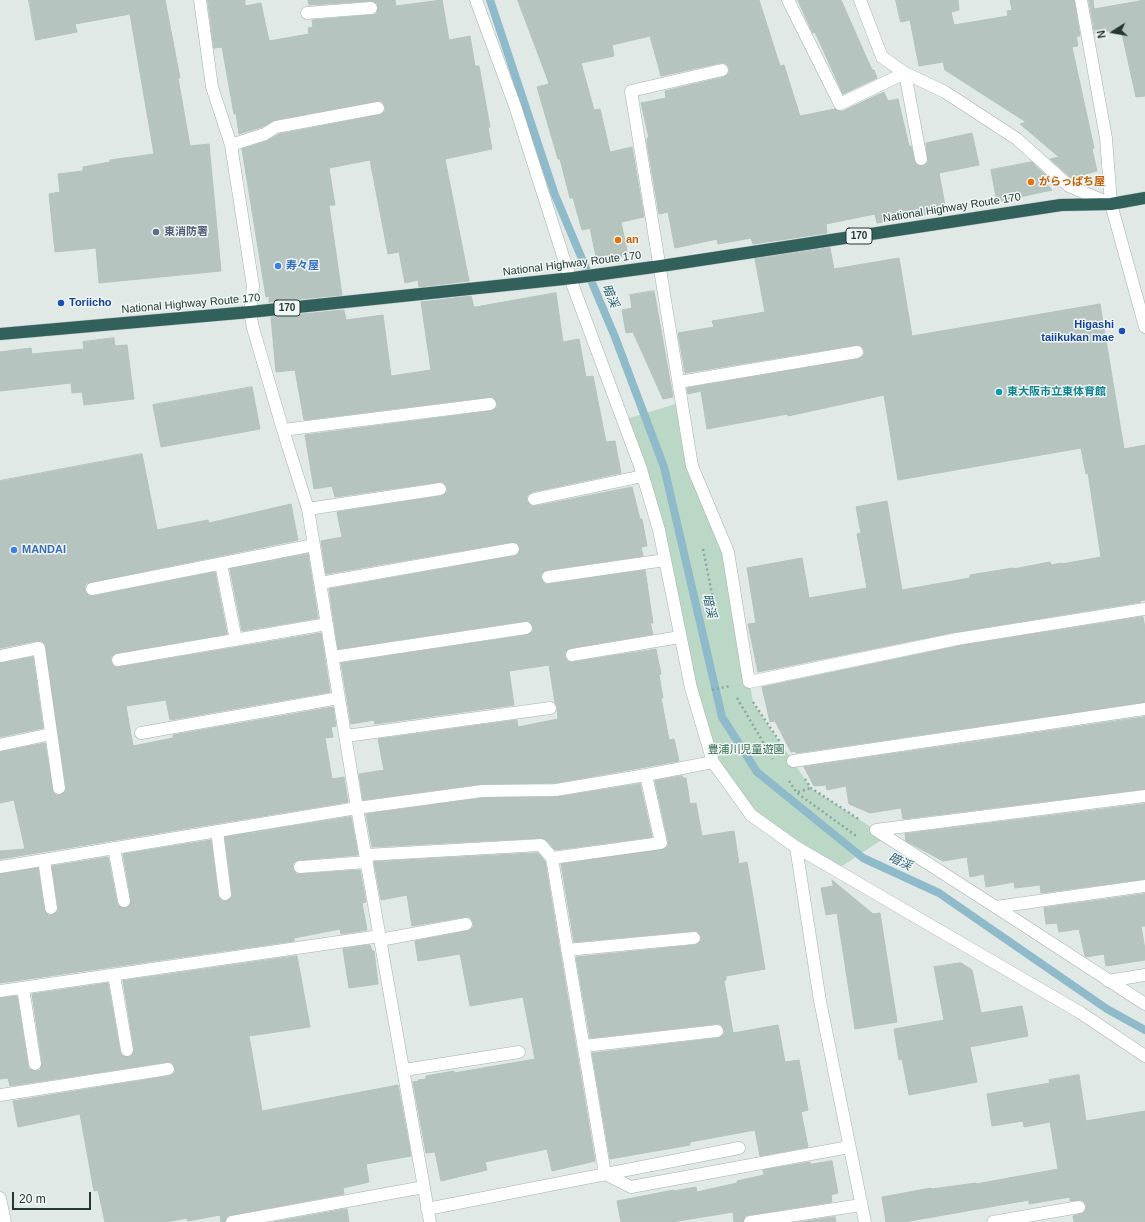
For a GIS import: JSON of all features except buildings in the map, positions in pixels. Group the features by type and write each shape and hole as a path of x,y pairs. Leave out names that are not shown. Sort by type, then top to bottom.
{"highway":[{"name":"National Highway Route 170","path":"0,334 250,312 607,274 1061,205 1111,204 1145,198"}],"street":[{"path":"200,0 212,88 231,145 253,286 250,312 253,328 308,509 357,808 430,1222"},
{"path":"476,0 515,106 572,278 643,476 660,530 691,688 713,762 751,815 796,847 1081,1013 1145,1056"},
{"path":"788,0 840,104 905,73"},
{"path":"860,0 882,57 905,73 945,92 1018,138 1069,186 1111,204"},
{"path":"864,12 870,0"},
{"path":"1081,0 1106,138 1111,204 1145,327"},
{"path":"307,13 344,5 371,8"},
{"path":"722,70 631,91 661,266 692,466 728,552 749,682 957,639 1145,610"},
{"path":"905,73 921,159"},
{"path":"231,145 265,134 276,127 378,108"},
{"path":"679,382 857,352"},
{"path":"283,430 490,404"},
{"path":"534,499 643,476"},
{"path":"308,509 440,489"},
{"path":"92,589 314,545"},
{"path":"320,583 513,549"},
{"path":"548,577 665,560"},
{"path":"221,564 236,640"},
{"path":"118,660 327,624"},
{"path":"333,657 526,628"},
{"path":"572,656 680,637"},
{"path":"0,656 39,648 59,788"},
{"path":"141,733 339,698"},
{"path":"346,736 550,708"},
{"path":"793,761 1145,709"},
{"path":"0,745 51,734"},
{"path":"0,867 357,808 482,791 556,790 713,762"},
{"path":"552,858 661,843 646,775"},
{"path":"876,830 1145,796"},
{"path":"876,830 1145,1004"},
{"path":"217,831 225,894"},
{"path":"300,868 366,858 541,845 552,858 606,1174"},
{"path":"796,847 820,1001 865,1222"},
{"path":"114,848 124,901"},
{"path":"44,860 51,908"},
{"path":"996,907 1145,886"},
{"path":"0,991 380,938 466,924"},
{"path":"567,950 694,938"},
{"path":"114,975 127,1050"},
{"path":"1108,981 1145,975"},
{"path":"23,988 35,1064"},
{"path":"584,1046 717,1031"},
{"path":"404,1070 519,1052"},
{"path":"0,1095 168,1069"},
{"path":"606,1174 631,1187 849,1147"},
{"path":"427,1209 738,1148"},
{"path":"232,1222 424,1187"},
{"path":"0,1198 4,1222"},
{"path":"750,1222 861,1205"},
{"path":"993,1222 1078,1207"}],"path":[{"path":"701,542 706,557 716,610"},
{"path":"728,679 730,686 775,764"},
{"path":"784,775 797,792 855,835 876,830"},
{"path":"797,792 811,788"}],"green space":[{"name":"豊浦川児童遊園","path":"682,402 692,461 728,552 753,703 811,788 886,837 836,870 755,817 713,762 660,534 623,420"}],"waterway":[{"name":"暗渓","path":"490,0 555,195 615,337 664,467 722,717 757,772 863,858 939,893 1107,1009 1145,1030"}],"place":[{"name":"がらっぱち屋","path":"1031,182"},
{"name":"東消防署","path":"156,232"},
{"name":"an","path":"618,240"},
{"name":"寿々屋","path":"278,266"},
{"name":"Toriicho","path":"61,303"},
{"name":"Higashi taiikukan mae","path":"1122,331"},
{"name":"東大阪市立東体育館","path":"999,392"},
{"name":"MANDAI","path":"14,550"}]}
